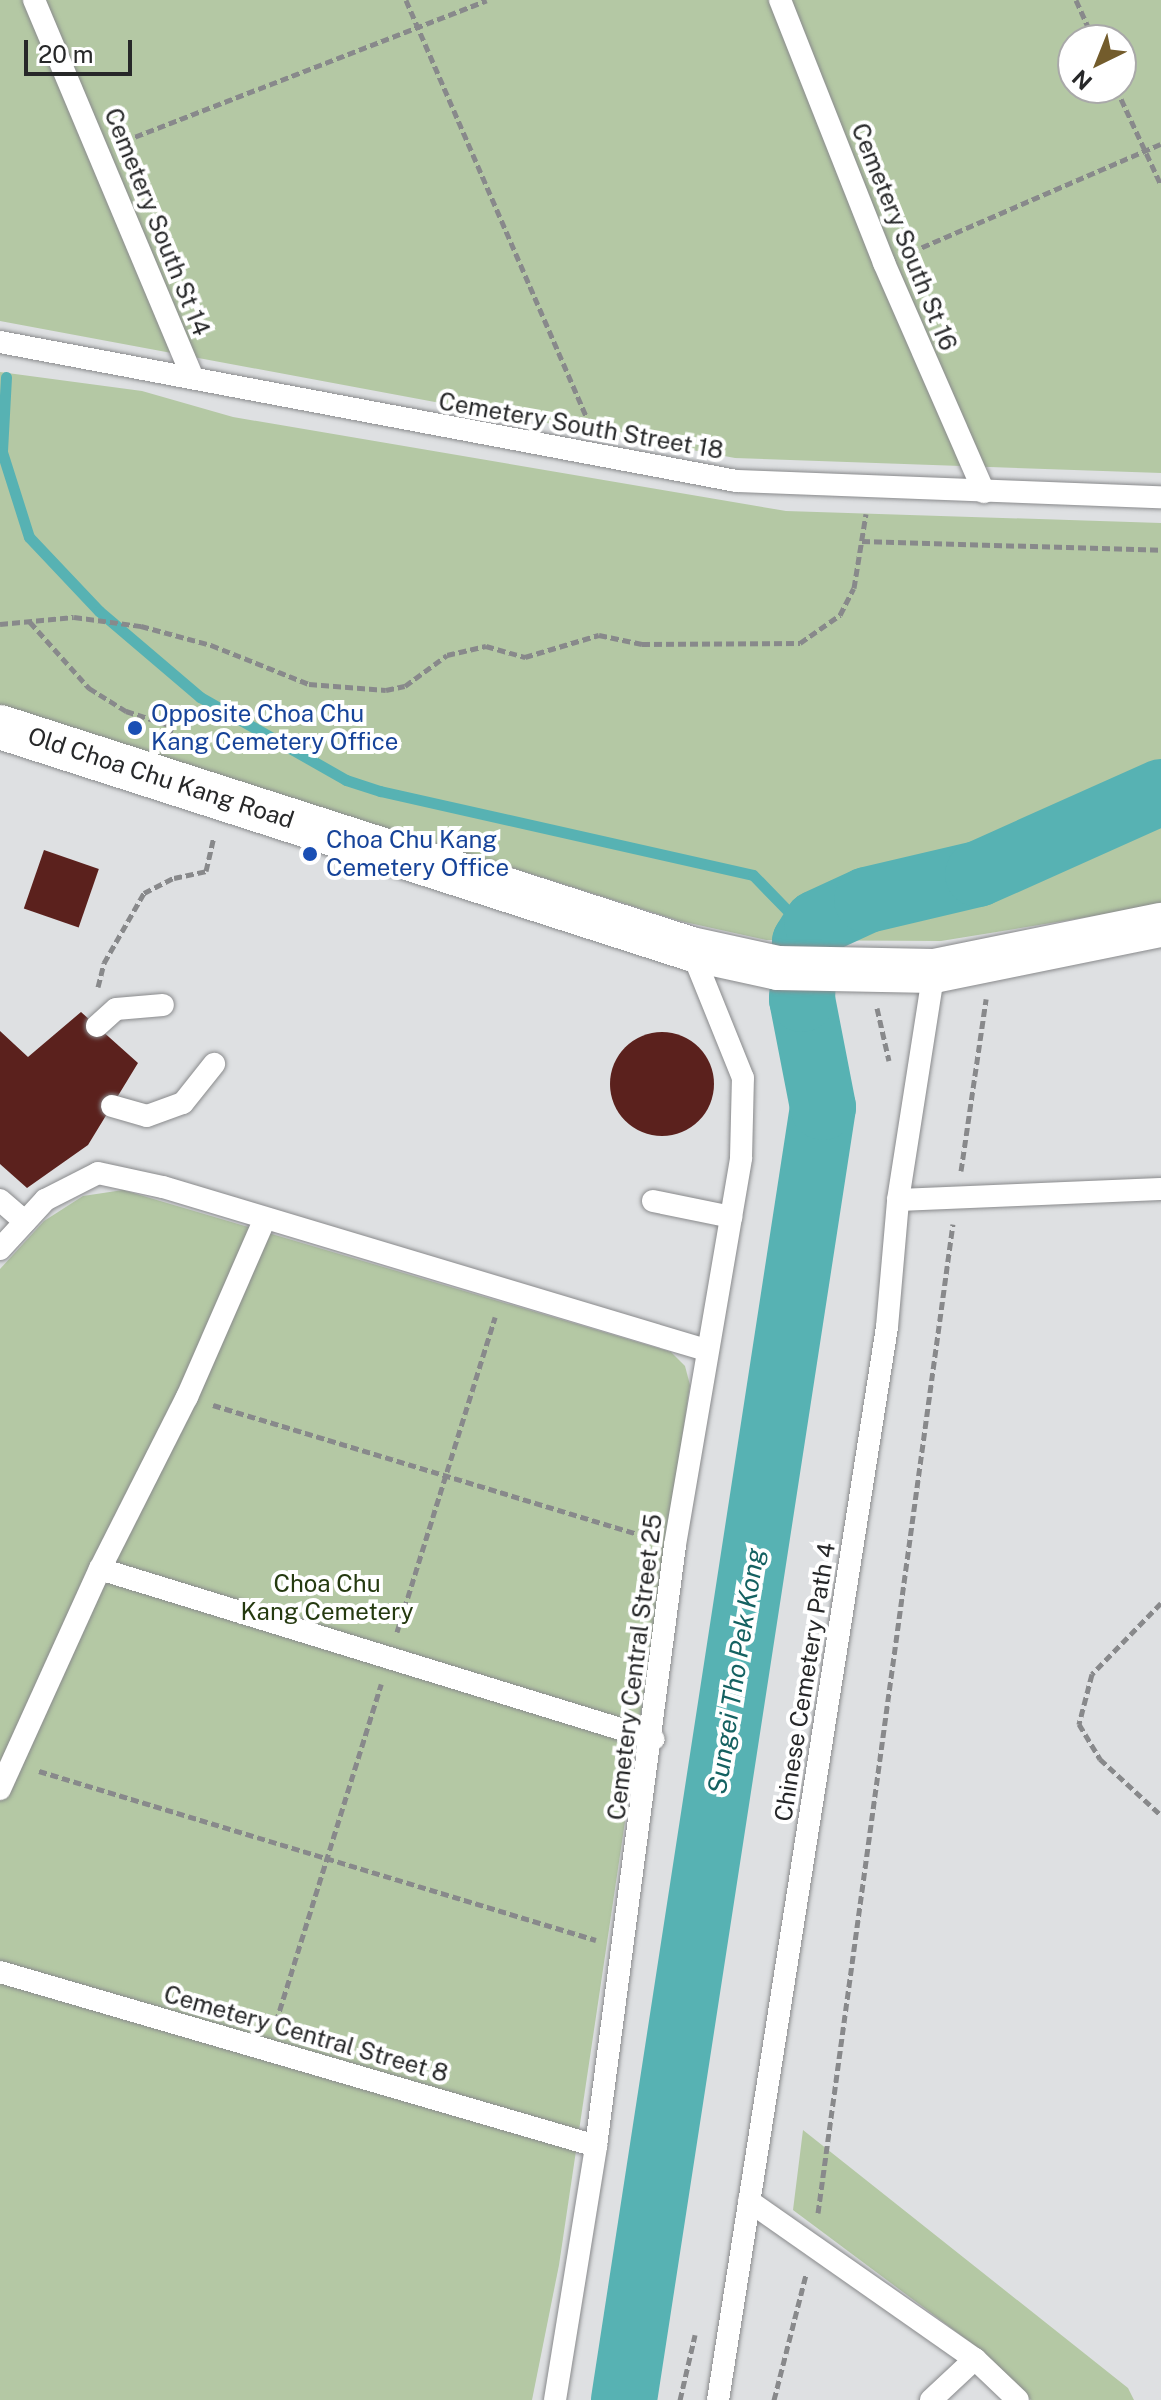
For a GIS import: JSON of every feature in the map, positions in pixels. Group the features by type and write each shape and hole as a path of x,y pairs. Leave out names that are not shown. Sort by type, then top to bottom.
{"street":[{"name":"Old Choa Chu Kang Road","path":"0,727 691,949 778,968 835,973 934,971 1161,925"}],"lane":[{"name":"Cemetery South St 14","path":"34,0 101,150 192,376"},
{"name":"Cemetery South St 16","path":"780,0 884,263 984,492"},
{"name":"Cemetery South Street 18","path":"0,342 736,481 870,489 1161,497"},
{"name":"Cemetery Central Street 25","path":"555,2400 596,2146 653,1739 675,1545 741,1158 743,1078 691,949"},
{"name":"Chinese Cemetery Path 4","path":"718,2400 887,1327 898,1200 934,971"},
{"path":"97,1026 116,1009 163,1005"},
{"path":"112,1106 147,1116 183,1103 214,1064"},
{"path":"0,1249 25,1222 72,1182 98,1173 163,1187 264,1221 706,1350"},
{"path":"898,1200 1161,1189"},
{"path":"0,1200 25,1222"},
{"path":"653,1201 731,1217"},
{"path":"0,1789 100,1569 187,1397 264,1221"},
{"path":"100,1569 653,1739"},
{"name":"Cemetery Central Street 8","path":"0,1972 596,2146"},
{"path":"749,2201 975,2359 1018,2400"},
{"path":"931,2400 975,2359"}],"path":[{"path":"406,0 604,457"},
{"path":"101,150 419,29 487,0"},
{"path":"1076,0 1087,24"},
{"path":"1123,104 1161,185"},
{"path":"884,263 1161,144"},
{"path":"0,624 74,617 141,626 211,645 309,684 386,690 405,686 447,655 486,646 525,657 599,635 642,644 800,643 840,615 854,588 870,489"},
{"path":"862,541 1161,550"},
{"path":"29,621 89,688 126,711 172,726 155,777"},
{"path":"95,1000 104,963 144,893 174,878 206,871 215,834 230,836"},
{"path":"774,2400 813,2246 992,958"},
{"path":"187,1397 675,1545"},
{"path":"1161,1603 1092,1674 1079,1724 1100,1759 1161,1815"},
{"path":"12,1763 623,1949"}],"green space":[{"path":"0,0 1161,0 1161,473 735,458 0,321"},
{"path":"0,372 142,391 233,417 786,511 1161,523 1161,905 941,941 766,940 680,921 0,706"},
{"name":"Choa Chu Kang Cemetery","path":"123,1190 671,1352 685,1366 690,1385 559,2265 532,2400 0,2400 0,1269 44,1221 83,1196"},
{"path":"803,2130 1128,2388 1134,2400 1031,2400 982,2351 793,2210"}],"building":[{"path":"44,850 99,869 79,928 24,909"},
{"path":"81,1012 138,1063 88,1145 27,1188 0,1164 0,1031 28,1057"},
{"path":"662,1032 682,1036 699,1047 710,1064 714,1084 710,1104 699,1121 682,1132 662,1136 642,1132 625,1121 614,1104 610,1084 614,1064 625,1047 642,1036"}],"waterway":[{"name":"Sungei Tho Pek Kong","path":"6,377 2,452 29,537 99,611 200,697 346,780 380,791 753,875 790,913 805,942"},
{"name":"Sungei Tho Pek Kong","path":"624,2400 823,1107 802,999 805,942 817,923 867,900 978,874 1161,792"}],"place":[{"name":"Opposite Choa Chu Kang Cemetery Office","path":"135,728"},
{"name":"Choa Chu Kang Cemetery Office","path":"310,854"}]}
